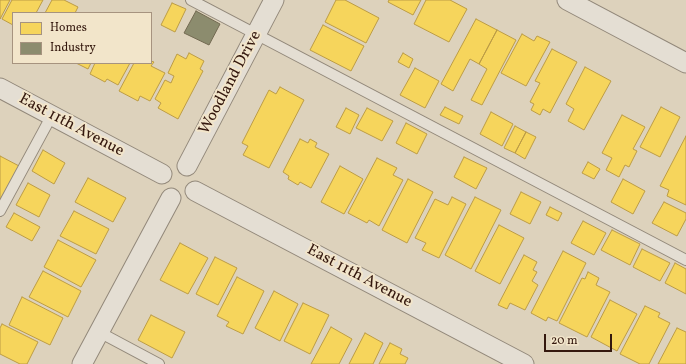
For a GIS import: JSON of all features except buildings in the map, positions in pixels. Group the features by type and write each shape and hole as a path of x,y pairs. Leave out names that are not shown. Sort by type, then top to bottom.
{"street":[{"name":"Woodland Drive","path":"187,166 274,0"},
{"path":"567,0 686,63"},
{"name":"East 11th Avenue","path":"0,88 162,174"},
{"path":"180,164 187,166 193,171 196,177 197,184 195,191 184,200 171,198 165,194 162,188 160,181 162,174 173,165 180,164"},
{"name":"East 11th Avenue","path":"195,191 524,364"},
{"path":"82,364 171,198"}],"lane":[{"path":"190,0 686,260"},
{"path":"0,211 52,115"},
{"path":"99,332 159,364"}]}
